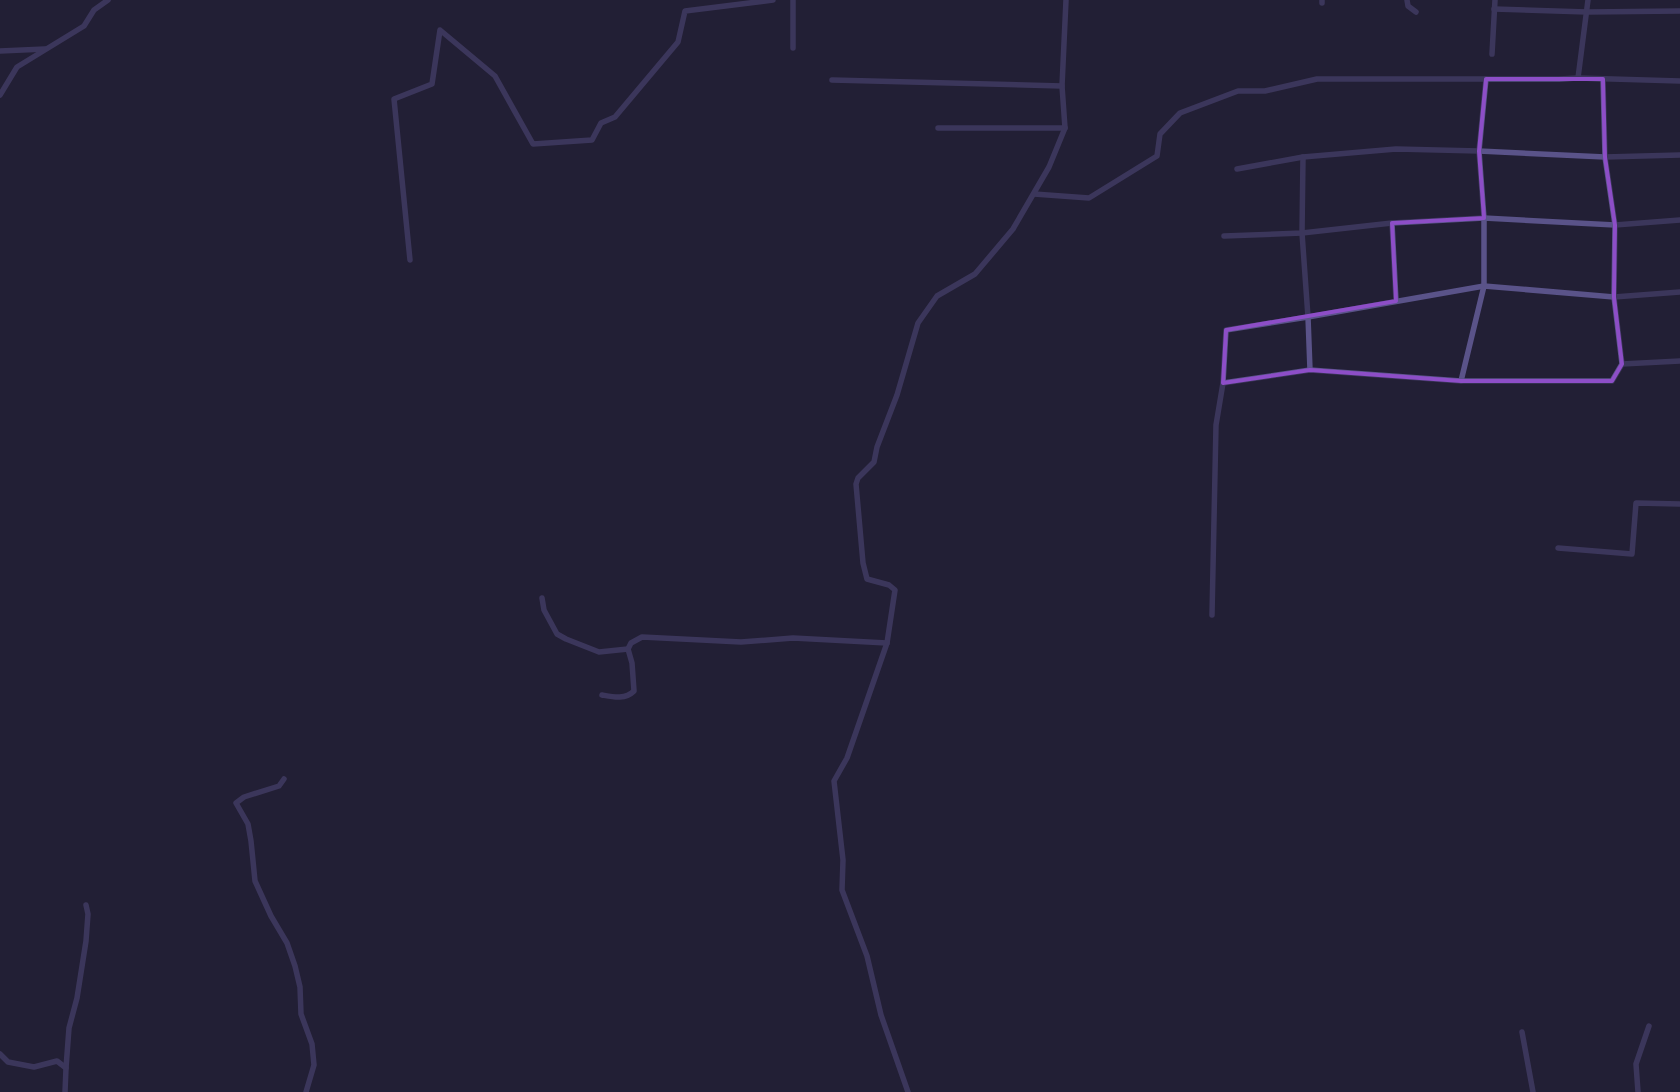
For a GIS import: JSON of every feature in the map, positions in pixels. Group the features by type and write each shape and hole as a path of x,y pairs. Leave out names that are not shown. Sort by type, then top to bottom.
{"street":[{"path":"0,95 17,67 84,26 94,10 108,0"},
{"path":"410,260 394,98 432,84 440,30 496,76 533,144 592,140 601,123 615,117 678,42 685,11 773,0"},
{"path":"793,0 793,48"},
{"path":"908,1092 881,1015 867,956 842,890 843,860 834,781 847,758 887,643 895,590 889,585 867,579 863,563 856,484 858,478 874,462 877,447 897,395 918,323 936,296 975,274 1013,229 1049,166 1065,128 1062,86 1066,0"},
{"path":"1407,0 1408,6 1416,12"},
{"path":"1492,54 1495,0"},
{"path":"1578,78 1588,0"},
{"path":"1494,9 1587,12 1680,11"},
{"path":"0,51 48,48"},
{"path":"1034,194 1089,198 1157,156 1160,134 1180,113 1238,91 1265,91 1318,79 1578,78 1680,81"},
{"path":"1461,382 1484,286 1484,218 1479,151 1486,79"},
{"path":"1223,383 1310,370 1461,382 1612,381 1622,364 1614,297 1615,225 1605,157 1603,79"},
{"path":"832,80 1062,86"},
{"path":"938,128 1065,128"},
{"path":"1237,169 1303,157 1396,149 1605,157 1680,155"},
{"path":"1303,157 1302,233 1310,370"},
{"path":"1224,236 1302,233 1392,223 1484,218 1615,225 1680,220"},
{"path":"1392,223 1396,301"},
{"path":"1212,615 1216,425 1223,383 1226,330 1308,318 1484,286 1614,297 1680,292"},
{"path":"1622,364 1680,361"},
{"path":"1558,548 1632,554 1636,503 1680,504"},
{"path":"542,598 544,610 557,634 599,652 628,649"},
{"path":"602,695 622,698 629,696 634,691 632,663 628,649 630,644 642,638 741,642 793,638 887,643"},
{"path":"284,779 279,786 244,797 236,803 248,824 252,841 255,881 271,916 287,943 295,966 300,987 301,1014 312,1044 314,1064 306,1092"},
{"path":"65,1092 69,1028 77,998 86,941 88,914 86,905"},
{"path":"1638,1092 1636,1064 1649,1026"},
{"path":"1522,1032 1533,1092"},
{"path":"0,1054 8,1062 34,1068 57,1061 66,1068"}],"highlighted area":[{"path":"1486,79 1603,79 1605,157 1615,225 1614,297 1622,364 1612,381 1461,381 1310,370 1223,383 1226,330 1396,301 1392,223 1484,218 1479,151"}]}
